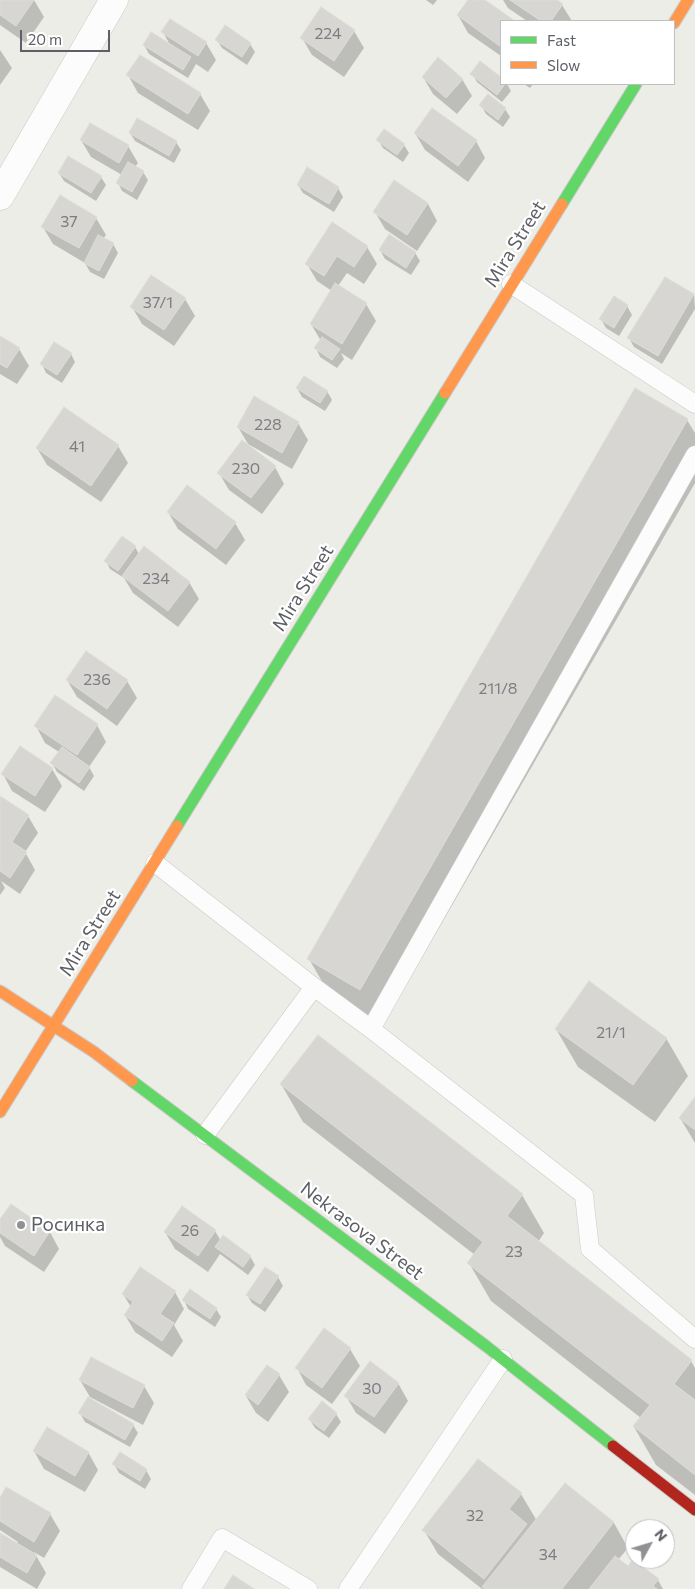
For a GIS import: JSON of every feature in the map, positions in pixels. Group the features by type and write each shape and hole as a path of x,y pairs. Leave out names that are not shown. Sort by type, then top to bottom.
{"street":[{"path":"0,196 114,0"},
{"path":"675,21 688,0"},
{"name":"Mira Street","path":"0,1112 635,85"},
{"name":"Nekrasova Street","path":"0,991 94,1052 503,1359 695,1510"}],"lane":[{"path":"511,284 695,404"},
{"path":"371,1029 695,455"},
{"path":"155,862 584,1195 590,1249 695,1339"},
{"path":"205,1135 314,987"},
{"path":"348,1589 503,1359"},
{"path":"191,1589 222,1538 308,1589"}],"building":[{"path":"0,0 34,0 16,26 0,15"},
{"path":"468,0 485,0 514,20 500,20 500,46 457,15"},
{"path":"510,0 557,0 563,4 552,20 540,20"},
{"path":"321,7 355,30 334,61 300,38"},
{"path":"170,19 207,42 198,56 161,32"},
{"path":"225,25 251,43 242,57 215,40"},
{"path":"151,32 191,57 183,70 143,45"},
{"path":"140,55 201,93 188,114 126,75"},
{"path":"438,57 463,79 446,98 422,77"},
{"path":"480,61 500,76 500,85 504,85 497,95 470,74"},
{"path":"488,94 506,108 498,120 479,105"},
{"path":"432,108 477,140 458,166 414,133"},
{"path":"137,118 177,141 169,156 129,133"},
{"path":"90,123 129,145 119,163 80,140"},
{"path":"384,129 405,144 397,155 376,140"},
{"path":"68,156 102,176 91,193 58,173"},
{"path":"128,162 144,171 132,192 116,183"},
{"path":"307,167 339,187 329,204 297,185"},
{"path":"394,180 428,203 407,235 373,212"},
{"path":"60,195 97,217 79,248 41,227"},
{"path":"332,222 368,246 354,267 337,256 324,276 305,264"},
{"path":"389,234 416,252 406,268 379,250"},
{"path":"98,235 114,243 99,271 84,263"},
{"path":"151,275 186,298 164,330 130,307"},
{"path":"665,277 694,294 658,356 627,338"},
{"path":"335,283 367,303 342,344 310,324"},
{"path":"614,296 628,305 614,328 599,319"},
{"path":"0,336 20,348 7,368 0,364"},
{"path":"322,337 340,349 332,360 314,348"},
{"path":"54,342 72,353 57,375 40,364"},
{"path":"304,376 328,391 320,403 296,388"},
{"path":"635,388 688,419 360,990 307,959"},
{"path":"254,396 299,422 282,453 237,427"},
{"path":"64,407 119,445 91,486 36,448"},
{"path":"242,440 276,466 251,498 217,473"},
{"path":"187,485 236,522 216,549 167,512"},
{"path":"122,536 136,546 118,571 104,561"},
{"path":"144,546 190,582 168,611 122,576"},
{"path":"86,651 128,680 107,709 66,680"},
{"path":"55,695 98,724 77,755 34,726"},
{"path":"20,746 53,768 35,796 1,774"},
{"path":"62,747 90,767 79,783 50,763"},
{"path":"0,796 29,815 12,842 27,852 10,878 0,871"},
{"path":"589,981 667,1038 633,1085 555,1029"},
{"path":"318,1035 523,1194 507,1216 692,1360 674,1384 695,1400 695,1475 633,1426 650,1405 467,1263 483,1242 280,1084"},
{"path":"695,1097 695,1130 679,1118"},
{"name":"Росинка","path":"11,1204 50,1231 34,1256 0,1233 0,1219"},
{"path":"182,1206 216,1230 198,1256 164,1232"},
{"path":"223,1235 251,1256 243,1267 215,1247"},
{"path":"140,1267 176,1291 160,1314 174,1323 162,1341 124,1315 133,1302 122,1294"},
{"path":"265,1267 279,1276 260,1304 246,1295"},
{"path":"190,1289 217,1308 210,1319 182,1300"},
{"path":"324,1328 351,1348 322,1388 295,1368"},
{"path":"91,1357 145,1385 133,1408 79,1380"},
{"path":"370,1361 399,1383 374,1417 344,1396"},
{"path":"267,1365 280,1374 258,1405 245,1395"},
{"path":"88,1397 134,1424 125,1440 78,1413"},
{"path":"322,1401 337,1413 324,1431 308,1419"},
{"path":"47,1427 89,1452 75,1476 33,1451"},
{"path":"120,1452 147,1469 140,1481 112,1464"},
{"path":"478,1459 522,1493 509,1509 527,1524 484,1579 422,1530"},
{"path":"565,1483 614,1522 562,1589 485,1589 482,1587"},
{"path":"6,1487 51,1513 34,1542 0,1521 0,1498"},
{"path":"0,1533 37,1555 27,1573 0,1557"},
{"path":"615,1556 625,1564 625,1569 646,1569 659,1579 653,1586 657,1589 589,1589"},
{"path":"233,1575 254,1589 224,1589"}],"traffic: fast":[{"path":"562,204 635,85"},
{"path":"177,826 445,393"},
{"path":"132,1081 486,1346 613,1446"}],"traffic: slow":[{"path":"675,21 688,0"},
{"path":"445,393 562,204"},
{"path":"0,1112 177,826"},
{"path":"0,991 94,1052 132,1081"}],"traffic: jam":[{"path":"613,1446 695,1510"}],"place":[{"name":"Росинка","path":"21,1225"}]}
